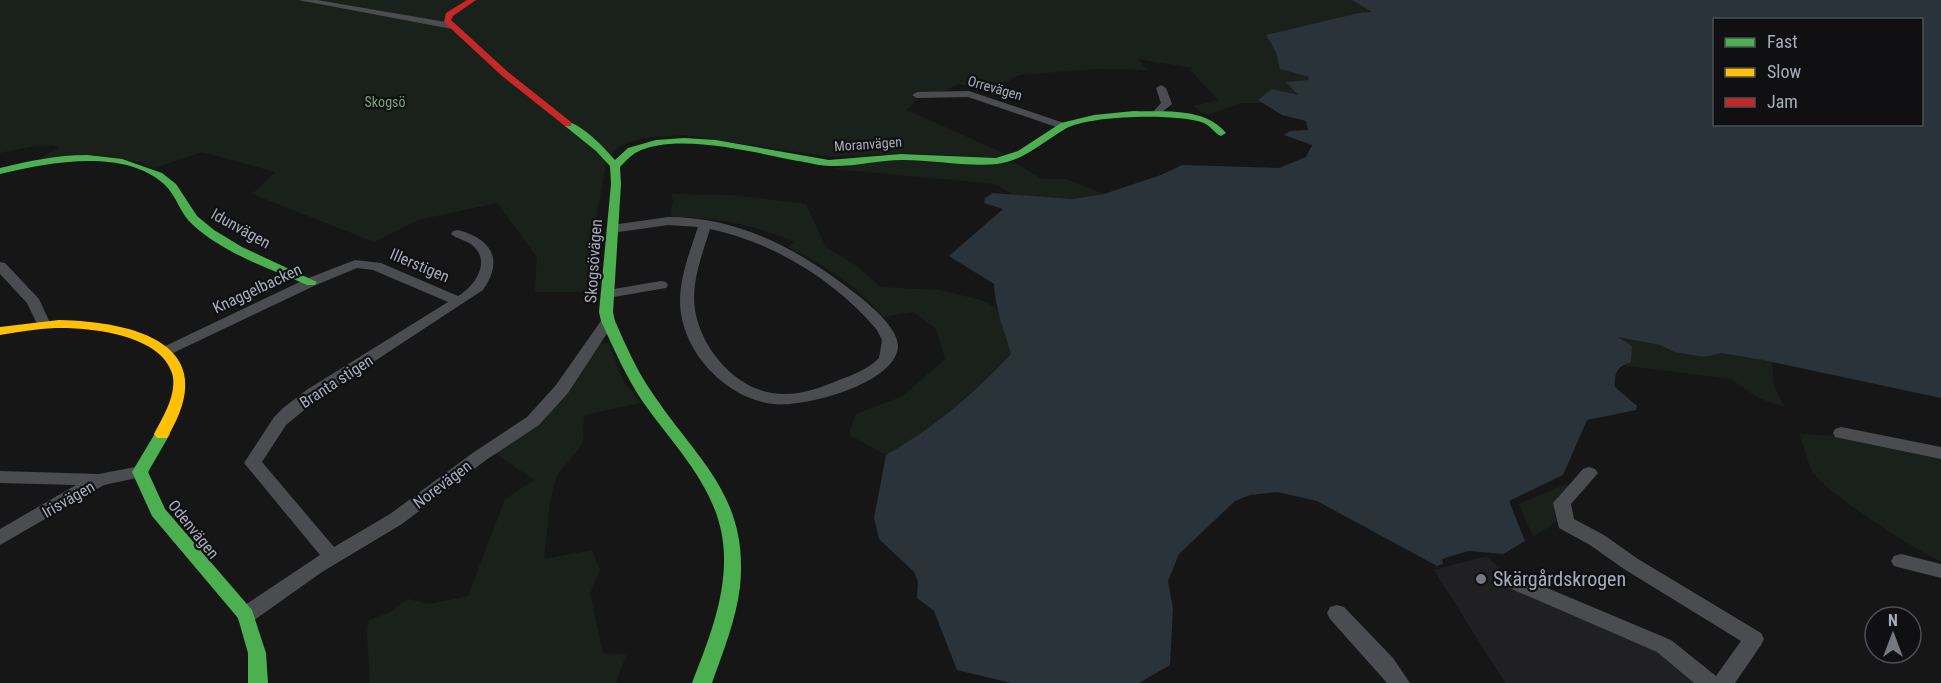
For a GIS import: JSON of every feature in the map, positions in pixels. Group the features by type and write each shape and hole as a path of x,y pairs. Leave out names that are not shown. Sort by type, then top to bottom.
{"street":[{"path":"302,0 452,26"},
{"path":"472,0 447,18 452,26 505,74 600,149 615,166"},
{"path":"1157,113 1167,104 1161,88"},
{"name":"Orrevägen","path":"917,95 969,94 1063,126"},
{"name":"Moranvägen","path":"615,166 636,150 654,143 672,140 776,152 832,163 892,157 1000,162 1018,156 1063,126 1091,120 1157,113 1205,119 1215,124 1221,133"},
{"name":"Idunvägen","path":"0,171 78,156 116,159 133,164 157,174 171,184 189,215 200,225 245,251 311,282"},
{"name":"Skogsövägen","path":"615,166 606,312 608,321 633,375 650,400 701,463 724,505 733,572 721,628 702,683"},
{"path":"612,229 674,221 705,224 737,231 785,249 830,279 885,328 888,355 869,373 830,391 802,399 767,398 750,393 730,381 704,351 688,306 690,280 705,224"},
{"name":"Branta stigen","path":"332,557 253,463 280,421 289,412 314,393 459,301 480,285 487,268 486,253 477,240 458,234"},
{"name":"Knaggelbacken","path":"166,351 311,282 356,264 366,263"},
{"name":"Illerstigen","path":"366,263 459,301"},
{"path":"0,266 34,302 44,325"},
{"path":"608,294 661,285"},
{"name":"Norevägen","path":"246,615 332,557 396,519 480,456 533,421 562,389 608,321"},
{"path":"0,331 44,325 76,325 140,339 166,351 180,376 178,395 170,421 140,472"},
{"path":"1841,433 1941,453"},
{"name":"Irisvägen","path":"0,538 99,480 140,472"},
{"name":"Odenvägen","path":"140,472 158,512 246,615 257,653 258,683"},
{"path":"1589,473 1562,503 1565,523 1597,540 1631,564 1754,639 1723,683"},
{"path":"0,477 99,480"},
{"path":"1901,561 1941,571"},
{"path":"1514,582 1664,646 1709,683"},
{"path":"1337,613 1399,683"}],"shaded area":[{"path":"1352,0 1941,0 1941,398 1763,360 1721,353 1704,357 1674,352 1660,345 1618,337 1632,346 1631,362 1617,371 1615,387 1637,406 1636,410 1587,420 1563,475 1509,501 1525,541 1503,554 1468,551 1442,559 1443,564 1437,566 1317,501 1277,492 1250,495 1235,501 1179,554 1168,581 1173,609 1170,665 1139,683 1011,683 957,670 934,611 917,598 918,582 914,572 879,539 874,518 886,455 920,434 952,409 983,383 1011,354 998,310 994,284 949,256 1003,209 984,203 985,198 993,193 1072,199 1104,194 1161,175 1182,165 1279,168 1306,157 1312,145 1284,135 1290,131 1308,130 1306,121 1282,115 1258,100 1272,89 1298,95 1286,82 1308,80 1309,77 1280,69 1276,52 1266,35 1372,12"},
{"path":"1487,556 1514,582 1612,623 1709,683 1505,683 1434,570"}],"green space":[{"name":"Skogsö","path":"0,0 1524,0 1636,103 1242,103 1206,115 1193,106 1218,100 1190,70 1193,68 1138,59 1147,70 1095,69 1019,75 990,91 959,84 936,95 920,95 907,110 1003,153 1000,158 904,153 830,157 685,135 644,138 621,145 607,158 598,208 590,292 535,292 537,257 497,203 418,220 374,242 252,194 275,172 202,152 154,168 139,162 38,160 59,147 52,146 30,147 0,153"},
{"path":"891,160 1015,163 1042,179 1066,179 1104,194 1071,199 1013,195 996,184 833,169"},
{"path":"671,194 733,195 806,204 826,247 857,266 880,287 940,290 981,300 995,307 1001,317 1012,354 952,409 920,434 886,455 851,436 850,429 856,414 903,396 945,359 936,329 914,312 883,317 863,295 851,286 827,269 788,247 794,242 736,223 674,217 671,214 673,200"},
{"path":"1615,336 1660,345 1674,352 1703,357 1721,353 1772,361 1774,386 1785,407 1758,398 1731,379 1621,365"},
{"path":"608,343 624,382 641,403 584,415 583,443 556,477 550,502 544,559 592,550 600,570 590,593 603,653 626,655 616,683 370,683 367,633 369,620 388,613 408,599 429,604 468,596 505,499 534,480 495,453 597,344"},
{"path":"1799,434 1839,436 1941,458 1941,561 1914,547 1874,521 1822,483 1807,460"},
{"path":"1566,484 1570,487 1559,520 1533,537 1519,504"}],"traffic: fast":[{"path":"615,166 632,150 656,143 684,141 716,143 829,163 901,157 997,161 1022,153 1064,125 1094,118 1134,114 1174,115 1204,119 1212,123 1221,133"},
{"path":"568,124 600,149 615,166 616,184 606,312 608,321 642,389 711,483 730,528 733,555 729,599 723,624 702,683"},
{"path":"0,171 70,158 105,159 140,167 168,182 193,219 210,233 252,256 311,282"},
{"path":"162,434 140,472 158,512 246,615 257,653 258,683"}],"traffic: slow":[{"path":"0,331 30,326 74,324 128,334 146,340 161,349 172,360 180,382 175,405 162,434"}],"traffic: jam":[{"path":"472,0 449,15 447,20 505,74 568,124"}],"place":[{"name":"Skärgårdskrogen","path":"1481,579"}]}
